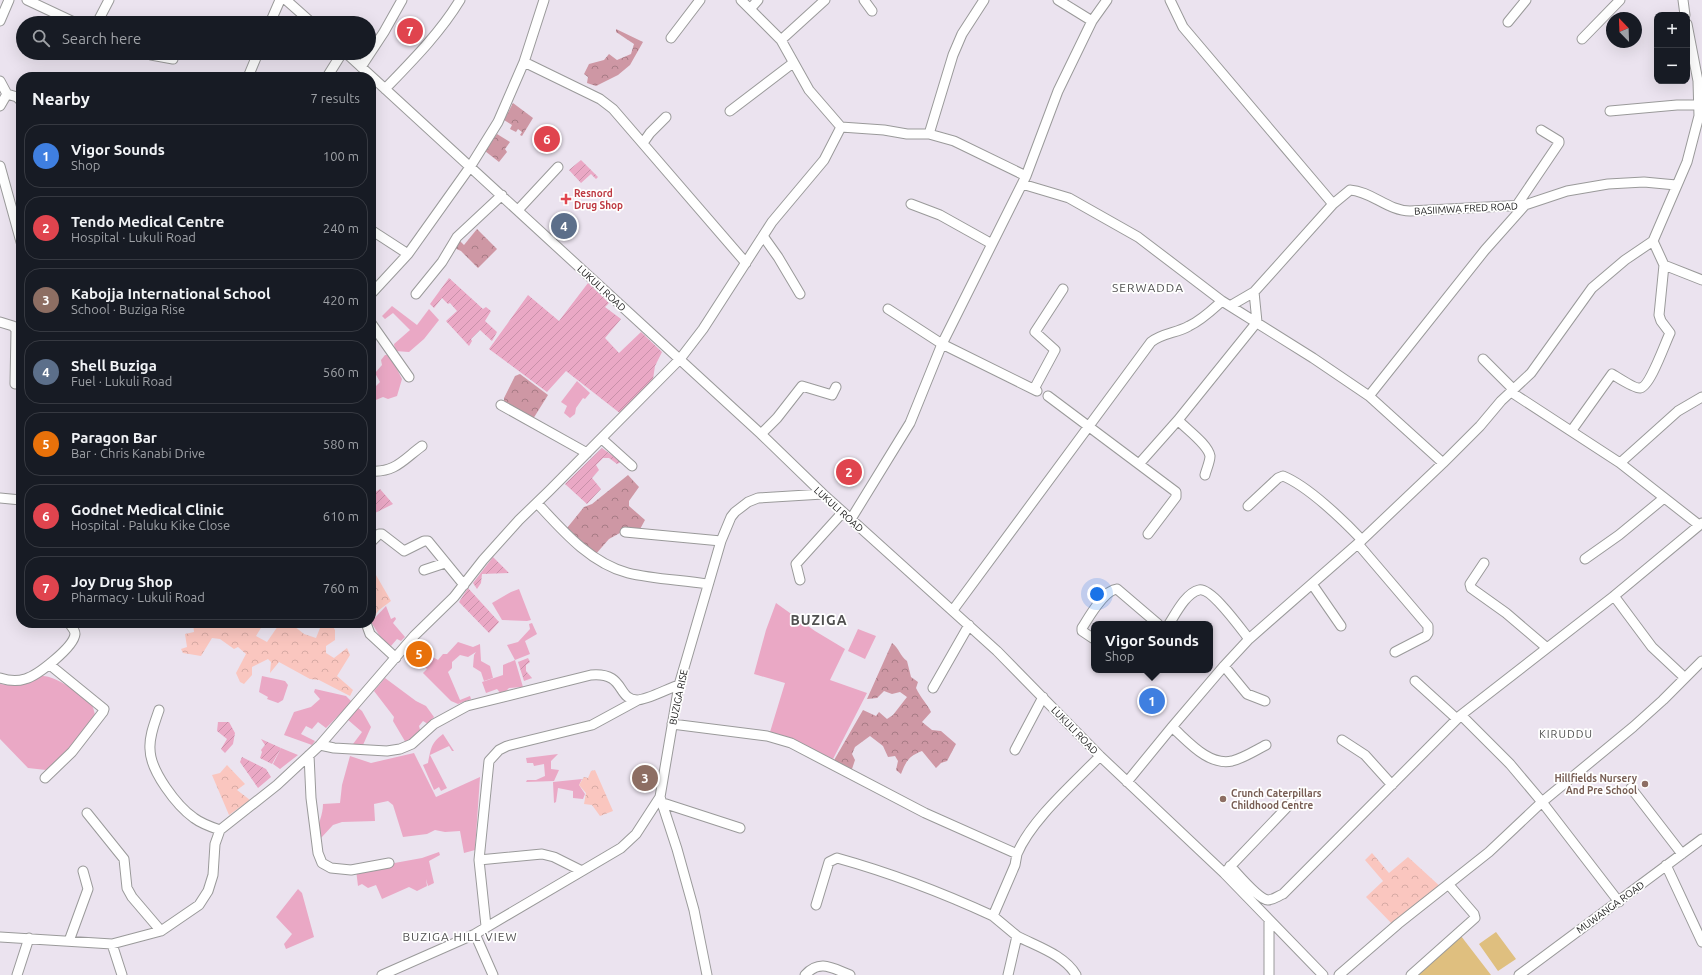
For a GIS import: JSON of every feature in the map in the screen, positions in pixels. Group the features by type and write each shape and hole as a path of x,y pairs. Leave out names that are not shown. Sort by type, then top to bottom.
{"street":[{"path":"0,21 9,0"},
{"path":"27,0 61,16"},
{"path":"101,16 109,0"},
{"path":"273,16 280,0"},
{"path":"286,0 304,16"},
{"path":"376,44 402,0"},
{"path":"385,89 427,45 449,19 460,0"},
{"path":"376,289 408,254 470,167 498,122 524,62 544,0"},
{"path":"671,38 700,0"},
{"path":"741,0 780,40 809,90 842,127 884,130 907,134 929,134 954,141 1024,180 1069,198 1105,217 1138,237 1226,303 1369,396 1444,463"},
{"path":"750,9 758,0"},
{"path":"780,40 825,0"},
{"path":"864,0 872,11"},
{"path":"929,134 959,41 969,21 984,0"},
{"path":"1058,0 1092,20"},
{"path":"851,519 910,423 942,344 1024,180 1058,91 1092,20 1107,0"},
{"path":"1170,0 1183,27 1333,204"},
{"path":"1508,22 1526,0"},
{"path":"1582,39 1620,0"},
{"path":"1683,0 1685,12"},
{"path":"1127,782 1224,666 1249,639 1360,542 1444,463 1531,373 1592,288 1625,260 1653,241 1687,162 1701,116 1698,81 1690,40"},
{"path":"250,72 255,60"},
{"path":"330,72 338,60"},
{"name":"LUKULI ROAD","path":"354,60 366,72"},
{"path":"361,67 365,60"},
{"path":"524,62 600,99 613,109 746,263"},
{"path":"730,111 793,63"},
{"path":"0,81 7,94 16,98"},
{"name":"LUKULI ROAD","path":"376,81 502,195 637,322 680,359 823,494 969,625 1127,782 1227,870 1269,920 1323,975"},
{"path":"0,106 7,94"},
{"path":"1610,111 1677,105 1699,106"},
{"path":"643,143 650,133 666,117"},
{"path":"0,937 112,944 161,931 199,905 208,891 213,875 215,844 220,830 277,784 320,745 414,636 454,597 514,525 602,439 680,359 703,328 780,212 824,160 842,127"},
{"path":"1369,396 1521,205 1559,143 1559,141 1541,130"},
{"path":"0,166 16,224"},
{"path":"518,210 558,167"},
{"name":"BASIIMWA FRED ROAD","path":"953,610 1151,342 1162,336 1189,327 1226,303 1254,292 1333,204 1350,190 1403,211 1521,205 1567,191 1608,184 1644,182 1676,185"},
{"path":"416,294 442,262 457,237 502,195"},
{"path":"911,204 940,215 992,244"},
{"path":"376,233 408,254"},
{"path":"763,236 800,294"},
{"path":"1572,430 1612,374 1640,388 1645,386 1655,368 1670,333 1661,321 1659,315 1664,265 1653,241"},
{"path":"1664,265 1702,280"},
{"path":"888,309 942,344 1036,390 1055,350 1035,332 1063,288"},
{"path":"1139,464 1178,420 1257,322 1254,292"},
{"path":"0,322 13,326 16,330 15,384"},
{"path":"376,330 409,377"},
{"path":"1291,803 1227,870 1266,900 1272,900 1283,894 1458,717 1614,596 1700,524 1620,463 1512,391 1483,358"},
{"path":"761,434 781,413 802,386 832,395 836,387"},
{"path":"1048,396 1176,492 1177,496 1148,534"},
{"path":"1620,463 1678,411 1702,397"},
{"path":"501,405 587,454"},
{"path":"1178,420 1201,441 1209,454 1210,457 1205,475"},
{"path":"602,439 632,466"},
{"path":"376,471 382,472 390,469 422,446"},
{"path":"1248,506 1278,478 1283,476 1296,483 1320,501 1360,542 1428,626 1428,633 1426,636 1395,652"},
{"name":"BUZIGA RISE","path":"707,975 692,903 661,800 679,684 720,541 731,517 748,502 758,498 823,494"},
{"path":"0,498 16,500"},
{"path":"1585,559 1619,536 1664,498"},
{"path":"537,503 582,548 605,563 628,573 707,584"},
{"path":"800,580 796,564 843,512"},
{"path":"625,532 720,541"},
{"path":"376,537 379,534 382,534 404,551 424,541 428,542 464,585"},
{"path":"424,570 445,563"},
{"path":"1484,563 1470,584 1471,588 1506,613 1547,648"},
{"path":"1312,584 1341,626"},
{"path":"1091,637 1082,631 1082,628 1105,595 1113,589 1117,589 1154,621"},
{"path":"1171,621 1189,596 1198,590 1204,590 1213,596 1249,639"},
{"path":"1614,596 1652,647 1684,677"},
{"path":"933,688 969,625"},
{"path":"0,678 16,681 27,679 50,665 74,639 74,631 72,628"},
{"path":"368,628 370,634 396,658"},
{"path":"1339,975 1398,924 1489,852 1542,802 1633,727 1663,700 1702,660"},
{"path":"44,778 72,752 104,712 104,709 50,665"},
{"path":"1224,666 1247,694 1265,701"},
{"path":"320,745 334,748 387,751 400,749 412,744 434,724 467,706 591,675 608,675 614,679 629,698 638,700"},
{"path":"1415,680 1510,764 1542,802 1619,902"},
{"path":"486,926 479,860 486,778 489,761 493,755 507,746 592,725 638,700 679,684"},
{"path":"1015,750 1043,698"},
{"path":"159,710 150,748 154,767 181,807 198,821 220,830"},
{"path":"672,724 767,736 791,743 925,813 1017,854"},
{"path":"1172,727 1203,754 1220,760 1232,761 1266,745"},
{"path":"1342,740 1365,755 1392,785"},
{"path":"309,755 310,798 318,853 322,863 331,868 351,870 389,863"},
{"path":"993,916 1015,865 1021,844 1032,828 1100,756"},
{"path":"1631,788 1682,854"},
{"path":"382,975 475,934 486,926 621,848 636,834 661,800 740,828"},
{"path":"88,813 124,859 127,888 132,897 161,931"},
{"name":"MUWANGA ROAD","path":"1519,975 1702,839"},
{"path":"479,860 542,854 554,857 582,871"},
{"path":"816,905 829,862 838,858 875,868 936,891 993,916 1017,936 1047,951 1069,965 1076,975"},
{"path":"1666,865 1702,942"},
{"path":"69,941 88,889 83,871"},
{"path":"1411,975 1475,918 1474,914 1449,884"},
{"path":"1269,920 1269,975"},
{"path":"475,934 494,975"},
{"path":"1008,975 1017,936"},
{"path":"17,975 29,938"},
{"path":"112,944 122,975"},
{"path":"805,975 811,968 822,966 850,975"}],"shaded area":[{"path":"581,160 598,177 596,179 591,174 581,183 569,170"},
{"path":"449,278 483,309 486,307 491,311 485,321 497,332 492,341 480,330 471,339 472,341 469,346 446,321 457,311 450,303 448,304 442,298 434,308 430,304"},
{"path":"588,283 609,303 605,307 621,319 605,338 619,353 641,332 662,352 655,366 653,379 621,414 566,371 547,392 489,349 528,295 559,321"},
{"path":"392,306 417,325 429,309 439,320 424,339 409,352 395,351 394,344 410,330 393,313 385,319 382,316"},
{"path":"385,355 387,355 394,363 402,379 397,396 388,399 383,397 376,400 376,386 380,382 376,372 382,365 381,360"},
{"path":"577,381 590,393 585,399 583,398 576,408 575,414 570,418 564,413 567,406 561,402"},
{"path":"602,448 621,462 617,464 609,458 603,458 596,465 599,470 592,478 601,489 587,504 565,484"},
{"path":"380,489 393,504 376,512 376,492"},
{"path":"493,557 509,573 482,574 481,583 477,589 473,583"},
{"path":"468,588 499,622 489,633 459,602"},
{"path":"519,589 531,620 502,620 492,603"},
{"path":"776,603 815,631 845,649 830,680 867,693 833,759 770,732 785,683 754,674 766,630"},
{"path":"386,606 391,619 395,617 396,619 393,623 405,637 401,641 397,639 391,646 384,643 375,628 376,628 376,617"},
{"path":"532,623 537,634 525,641 530,654 515,660 507,645 518,642 530,629 529,624"},
{"path":"858,629 876,636 865,659 848,651"},
{"path":"458,642 473,647 480,644 481,661 490,666 493,678 484,681 481,672 473,667 474,655 476,652 468,657 460,655 452,662 452,668 448,672 460,700 470,696 471,699 458,704 451,701 423,673 427,669 423,665 431,656 438,660 443,654 447,654"},
{"path":"528,658 530,662 526,665 526,671 532,678 524,681 518,662"},
{"path":"515,660 523,687 509,688 502,695 497,689 486,693 482,682 503,675 503,665"},
{"path":"42,676 60,682 81,695 91,703 95,715 62,757 46,770 28,768 0,739 0,684 22,684 32,682"},
{"path":"262,676 285,681 288,685 283,700 278,703 267,699 268,697 259,692"},
{"path":"385,678 416,701 426,706 434,717 428,724 423,721 419,726 421,733 406,743 393,721 394,717 374,691"},
{"path":"315,689 346,696 352,702 326,728 318,722 312,729 306,726 301,734 315,741 312,745 284,735 294,712 311,707 320,699 314,692"},
{"path":"356,706 362,711 371,727 363,745 353,744 362,732 347,719"},
{"path":"218,722 229,722 235,733 233,744 225,753 221,749 227,739 217,731"},
{"path":"443,734 454,751 452,751 449,746 430,755 447,788 441,791 439,787 434,790 423,765 428,763 432,746"},
{"path":"261,739 281,748 272,764 260,758 262,752 261,750 265,745"},
{"path":"281,748 298,755 280,769 273,764"},
{"path":"414,753 436,797 480,777 475,850 464,853 460,831 445,832 435,830 427,834 403,837 393,805 388,801 374,804 375,821 342,822 333,825 321,838 317,834 323,804 340,803 342,785 350,756 371,763"},
{"path":"558,754 551,761 551,769 559,770 554,781 526,782 527,780 536,780 545,776 544,764 534,766 533,763 527,763 526,758"},
{"path":"242,757 266,769 271,777 258,788 240,762"},
{"path":"582,779 579,785 585,794 583,799 573,798 573,791 558,788 556,802 554,803 553,782"},
{"path":"439,852 440,855 429,861 434,883 428,886 426,879 427,886 417,891 409,887 382,899 376,885 368,888 362,884 358,886 356,870 422,858"},
{"path":"298,889 302,893 314,937 286,949 284,944 292,934 276,917"},
{"path":"1496,932 1516,959 1498,971 1479,944"},
{"path":"1461,936 1491,975 1417,975"}],"green space":[{"path":"616,29 643,42 630,65 618,75 596,86 587,83 588,77 584,74 589,64 604,60 609,54 617,60 631,54 634,44 616,32"},
{"path":"513,103 533,118 522,136 520,135 522,132 518,129 516,132 510,129 512,125 504,120"},
{"path":"497,134 510,142 505,149 507,152 499,162 485,151"},
{"path":"477,229 497,249 478,268 461,251 452,247 457,238 464,245"},
{"path":"520,374 548,395 533,419 504,404 504,398 515,376"},
{"path":"628,475 639,487 629,501 629,506 645,520 639,531 627,529 609,539 595,555 567,528 584,507 592,504"},
{"path":"376,575 391,601 376,614"},
{"path":"194,628 261,628 256,636 267,642 277,628 296,628 304,634 316,638 320,628 334,628 335,640 326,646 326,653 334,658 347,648 350,655 337,676 353,690 350,696 319,680 310,679 279,662 270,673 271,662 268,659 252,667 252,675 244,684 240,682 236,673 246,654 238,647 234,649 220,639 212,638 201,656 183,653 181,649 187,647 185,634 194,632"},
{"path":"892,643 907,661 911,677 918,682 916,688 931,712 922,722 932,730 941,731 956,744 947,761 941,763 936,768 922,751 908,760 901,774 896,770 898,761 895,756 888,757 883,746 870,736 855,747 852,754 855,760 851,772 833,762 863,710 876,716 879,712 887,719 893,715 907,697 900,692 892,694 884,691 877,698 867,699"},
{"path":"227,765 245,784 237,790 250,800 229,815 212,775 220,773"},
{"path":"595,770 613,811 600,816 592,805 584,804 586,793 579,785 584,777 588,778 591,771"},
{"path":"1372,853 1389,873 1408,857 1443,889 1394,926 1366,897 1383,881 1365,860"}],"place":[{"name":"Joy Drug Shop","path":"410,31"},
{"name":"Godnet Medical Clinic","path":"547,139"},
{"name":"Resnord Drug Shop","path":"566,199"},
{"name":"Shell Buziga","path":"564,226"},
{"name":"Tendo Medical Centre","path":"849,472"},
{"name":"Paragon Bar","path":"419,654"},
{"name":"Vigor Sounds","path":"1152,701"},
{"name":"Kabojja International School","path":"645,778"},
{"name":"Hillfields Nursery And Pre School","path":"1645,784"},
{"name":"Crunch Caterpillars Childhood Centre","path":"1223,799"}],"district":[{"name":"SERWADDA","path":"1148,288"},
{"name":"BUZIGA","path":"819,620"},
{"name":"KIRUDDU","path":"1566,734"},
{"name":"BUZIGA HILL VIEW","path":"460,937"}]}
